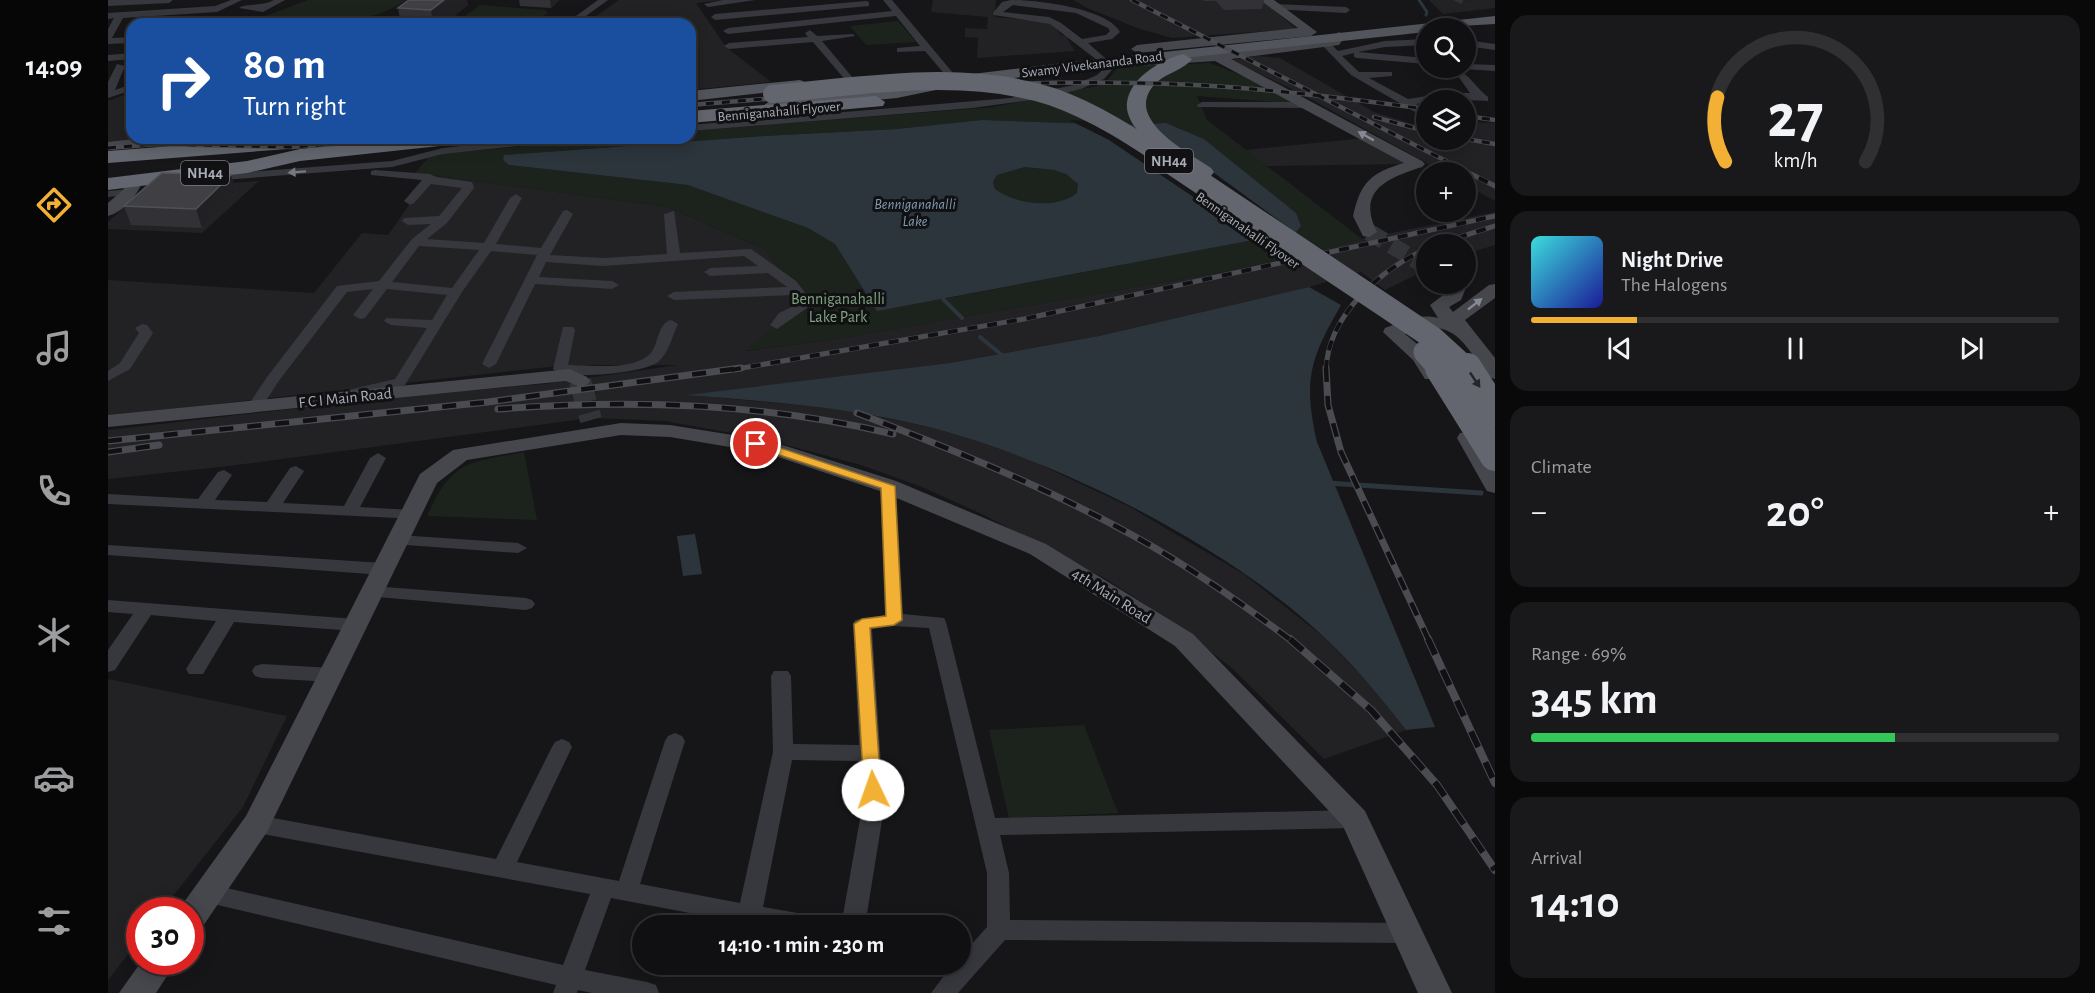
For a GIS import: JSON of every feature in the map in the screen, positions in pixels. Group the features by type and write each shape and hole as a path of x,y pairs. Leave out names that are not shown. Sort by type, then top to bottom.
{"highway":[{"path":"1183,60 1162,68 1141,90 1137,105 1143,124 1165,145 1218,181 1219,193"},
{"name":"Benniganahalli Flyover","path":"696,101 927,82 987,84 1019,89 1067,102 1106,121 1219,193 1451,353 1468,369 1495,412"},
{"name":"Benniganahalli Flyover","path":"696,115 948,99 1026,107 1075,120 1121,143 1430,356 1457,392 1495,456"},
{"name":"NH44","path":"108,157 190,148 275,144"},
{"name":"NH44","path":"108,184 132,187 169,178 247,167 300,155 402,144"},
{"path":"434,154 456,144"},
{"path":"108,167 231,152 259,146"},
{"path":"108,175 300,155"}],"main road":[{"name":"Swamy Vivekananda Road","path":"696,95 850,80 951,76 1081,65 1495,14"},
{"name":"Swamy Vivekananda Road","path":"696,114 897,93 951,76 1495,20"}],"street":[{"path":"108,3 169,0 197,3 204,0"},
{"path":"114,16 217,9 238,0"},
{"path":"224,6 261,10 281,0"},
{"path":"578,18 604,0"},
{"path":"708,4 750,0"},
{"path":"782,0 850,80"},
{"path":"887,0 951,76"},
{"path":"122,2 114,16 111,36 126,39"},
{"path":"1079,42 1109,37 1115,32 1112,26 1078,11 1013,2 1005,4 997,13 1043,18 1064,26 1079,42 1111,59"},
{"path":"715,17 866,4"},
{"path":"1270,4 1346,10"},
{"path":"1270,4 1322,36 1358,75 1416,109"},
{"path":"728,31 898,13"},
{"path":"729,46 850,36"},
{"path":"1081,65 1111,59 1183,60 1217,57 1322,36"},
{"path":"1337,54 1385,44 1416,42"},
{"path":"1476,45 1494,48"},
{"path":"900,50 928,48"},
{"path":"1337,54 1416,60"},
{"path":"108,58 126,56"},
{"path":"1217,57 1310,105 1417,165 1382,175 1366,194 1361,216 1369,232"},
{"path":"696,127 891,110 991,105 1098,80 1111,69 1111,59"},
{"path":"108,94 120,66"},
{"path":"1476,67 1495,68"},
{"path":"1358,75 1389,78 1371,84"},
{"path":"1405,103 1446,96 1485,95 1470,87 1464,78"},
{"path":"108,94 126,89"},
{"path":"1202,105 1310,105"},
{"path":"108,146 128,144"},
{"path":"169,178 196,180 392,164 434,154 515,144"},
{"path":"410,175 434,154"},
{"path":"329,170 430,177 429,180"},
{"path":"411,201 429,180"},
{"path":"360,315 416,242 443,220 464,194 468,184 429,180"},
{"path":"108,194 132,187"},
{"path":"108,211 132,187"},
{"path":"337,398 400,382 456,292 488,247 516,198"},
{"path":"489,364 543,255 567,214"},
{"path":"670,214 674,256"},
{"path":"408,221 443,220"},
{"path":"416,242 488,247 603,262 747,252 797,291 802,298 802,305 784,316 777,325"},
{"path":"710,272 770,269"},
{"path":"531,280 612,285"},
{"path":"255,407 272,380 342,289 350,286 380,286 456,292"},
{"path":"1460,325 1495,289"},
{"path":"674,296 797,291"},
{"path":"1455,294 1439,305 1441,312 1487,347 1495,373"},
{"path":"1460,325 1424,320 1392,332 1420,356 1495,486"},
{"path":"391,321 436,324"},
{"path":"568,330 560,369 585,376 645,365 656,357 671,324"},
{"path":"108,377 125,366 146,333 142,328"},
{"path":"1420,356 1487,347"},
{"name":"F C I Main Road","path":"108,421 570,375 585,376"},
{"name":"4th Main Road","path":"204,901 257,824 428,479 461,454 592,426 670,431 764,445 888,486 1038,549 1184,640 1355,819 1410,933 1435,993"},
{"path":"349,512 378,458"},
{"path":"272,508 296,471"},
{"path":"202,504 224,475"},
{"path":"888,486 894,620"},
{"path":"108,499 411,515"},
{"path":"398,540 518,548"},
{"path":"108,550 378,580 526,604"},
{"path":"108,606 356,626"},
{"path":"108,665 146,609"},
{"path":"196,669 230,615"},
{"path":"855,915 873,808 862,624 894,620 937,622 998,873 999,930"},
{"path":"262,671 332,675"},
{"path":"750,912 783,752 781,676"},
{"path":"568,986 616,888 675,741"},
{"path":"503,868 562,747"},
{"path":"783,752 871,753"},
{"path":"987,827 1355,819"},
{"path":"257,824 764,915"},
{"path":"209,894 568,986 647,993"},
{"path":"971,958 999,930 1410,933"},
{"path":"141,992 152,975"},
{"path":"943,993 956,975"}],"shaded area":[{"path":"619,0 723,0 696,3 726,47 771,82 696,89 696,18 594,18"},
{"path":"933,0 996,0 995,17 1051,22 1061,35 1066,36 1075,51 977,58 978,38 965,37 965,28 987,29 988,17 931,12"},
{"path":"1074,0 1263,0 1296,29 1172,38 1140,29 1085,7"},
{"path":"1429,0 1495,0 1495,8 1443,14"},
{"path":"1257,56 1280,58 1374,112 1416,125 1416,150 1476,150 1476,122 1495,123 1495,201 1476,191 1476,162 1425,162 1296,91 1230,60"},
{"path":"126,94 126,141 108,143 108,101"},
{"path":"1365,138 1406,164 1266,166 1245,150"},
{"path":"430,175 668,207 764,249 807,302 746,351 830,340 1245,268 1362,239 1446,222 1476,222 1476,216 1495,212 1495,245 1476,251 1476,234 1416,234 1416,275 1385,290 1361,272 1309,287 1099,336 950,363 692,395 837,409 908,422 959,435 1028,459 1130,507 1245,575 1325,638 1371,686 1406,730 1324,759 1233,669 1170,620 1106,579 982,514 922,487 861,465 764,439 665,421 591,418 229,466 108,479 108,430 414,395 545,384 678,365 567,365 108,416 108,280 314,293 362,233 388,235"},
{"path":"259,181 202,233 108,229 108,222 145,189"},
{"path":"108,679 287,716 243,807 172,897 126,897 126,957 108,980"}],"green space":[{"path":"308,0 407,0 389,10 362,18 261,18"},
{"path":"480,5 545,10 548,13 540,18 462,18"},
{"path":"898,21 916,42 866,45 850,26"},
{"name":"Benniganahalli Lake Park","path":"1210,63 1271,87 1303,104 1197,96 1207,120 1362,239 1245,268 830,340 744,351 807,302 764,249 668,207 415,173 428,158 448,153 547,144 656,144 505,155 503,160 509,165 688,185 808,228 835,244 871,301 943,299 1232,244 1296,213 1204,139 1166,123 1126,125 982,120 897,129 696,141 696,131 994,107 1097,86 1108,80 1118,67"},
{"path":"1025,167 1054,170 1066,174 1078,184 1077,193 1057,202 1035,203 1013,198 995,189 993,182 997,175"},
{"path":"524,452 537,520 427,516 445,484 464,467 475,462"},
{"path":"1084,725 1118,813 1009,818 989,730"}],"water":[{"name":"Benniganahalli Lake","path":"982,120 1126,125 1166,123 1204,139 1296,213 1301,226 1296,232 877,311 835,244 808,228 688,185 509,165 503,160 504,155 655,144 696,144 696,141 897,129","holes":["1025,167 1054,170 1066,174 1078,184 1077,193 1058,202 1036,203 1014,198 995,189 993,182 997,175"]},
{"path":"1309,287 1341,305 1322,340 1312,371 1310,402 1317,442 1435,727 1406,730 1347,660 1284,603 1236,568 1184,536 1129,505 1072,478 960,436 880,416 770,402 687,395 950,363 1099,336"},
{"path":"695,534 702,574 683,576 677,536"}],"pier":[{"path":"1069,120 1096,121 1160,146 1154,129 1299,235 1260,242 1109,140"}],"building":[{"path":"409,0 444,0 431,10 398,8"},
{"path":"162,173 231,175 196,209 124,206"}],"waterway":[{"path":"1419,0 1427,12 1426,15"},
{"path":"944,292 943,299 962,318"},
{"path":"980,337 1003,356"},
{"path":"1327,483 1481,493"}],"tunnel":[{"path":"1369,232 1416,260"},
{"path":"580,381 591,420"}],"railway":[{"path":"1132,0 1317,95"},
{"path":"696,105 911,88 1022,83 1170,84 1317,95"},
{"path":"1317,95 1416,108"},
{"path":"1317,95 1446,161"},
{"path":"1374,117 1416,128"},
{"path":"1476,117 1495,120"},
{"path":"1476,141 1495,144"},
{"path":"108,148 156,144"},
{"path":"156,144 292,147 334,144"},
{"path":"1443,160 1495,186"},
{"path":"731,370 1024,319 1495,216"},
{"path":"1470,234 1495,226"},
{"path":"1326,369 1329,350 1346,313 1375,282 1391,269 1416,254"},
{"path":"108,441 488,402 741,368"},
{"path":"1326,369 1328,405 1341,452 1429,641"},
{"path":"498,409 598,404 697,406 795,416 893,434"},
{"path":"857,413 997,469 1099,517 1194,572 1292,641"},
{"path":"108,452 159,445"},
{"path":"1290,639 1371,710 1437,785 1495,870"},
{"path":"1428,639 1495,783"}],"route":[{"path":"756,444 888,486 894,620 862,624 873,790"}]}
